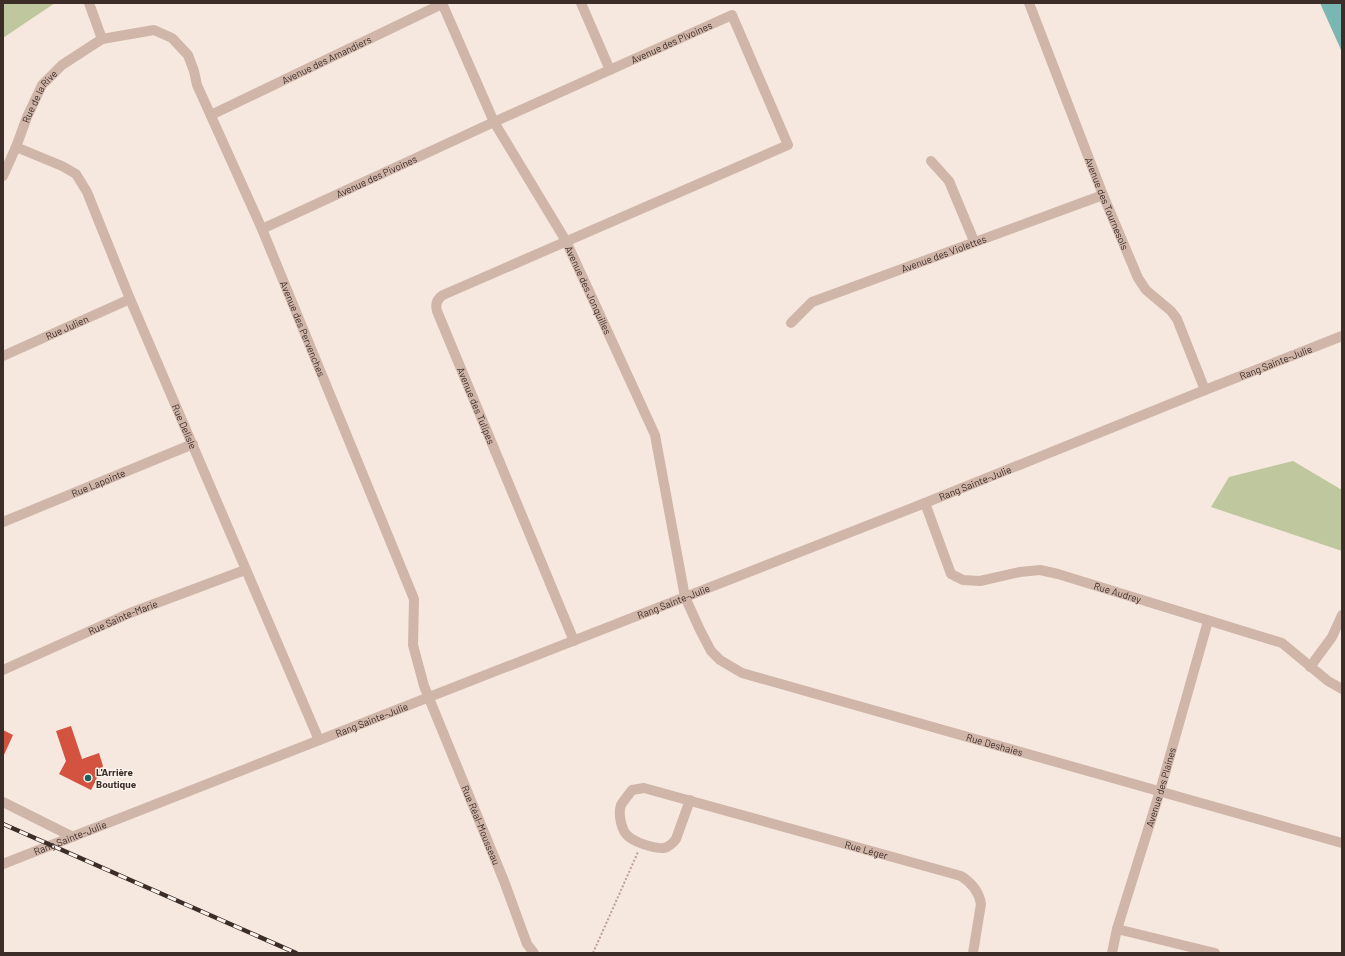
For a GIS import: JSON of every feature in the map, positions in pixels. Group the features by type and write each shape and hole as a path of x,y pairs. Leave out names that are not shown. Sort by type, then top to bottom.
{"street":[{"path":"89,3 102,39"},
{"name":"Avenue des Amandiers","path":"211,115 442,3"},
{"name":"Avenue des Jonquilles","path":"442,3 494,122 566,241 655,435 685,597"},
{"path":"581,3 610,70"},
{"name":"Avenue des Tournesols","path":"1029,3 1103,194 1138,278 1146,290 1171,311 1177,319 1205,390"},
{"name":"Avenue des Pivoines","path":"262,229 494,122 732,15 788,145 566,241"},
{"name":"Avenue des Pervenches","path":"102,39 154,30 172,38 188,55 197,85 262,229 414,599 413,645 428,698"},
{"name":"Rue de la Rive","path":"3,176 42,85 62,65 102,39"},
{"name":"Rue Delisle","path":"16,147 62,166 76,174 87,192 130,299 319,740"},
{"path":"931,161 949,181 974,241"},
{"name":"Avenue des Violettes","path":"791,323 812,302 1103,194"},
{"name":"Avenue des Tulipes","path":"566,241 443,295 439,298 436,306 574,640"},
{"name":"Rue Julien","path":"3,356 130,299"},
{"name":"Rang Sainte-Julie","path":"3,864 925,503 1342,336"},
{"name":"Rue Lapointe","path":"3,522 193,444"},
{"name":"Rue Audrey","path":"925,503 951,574 963,580 980,581 1020,572 1040,570 1282,643 1328,682 1342,689"},
{"name":"Rue Sainte-Marie","path":"3,670 130,613 245,570"},
{"name":"Rue Deshaies","path":"685,597 703,636 712,651 720,660 742,672 1342,843"},
{"path":"1310,667 1332,637 1342,615"},
{"name":"Avenue des Plaines","path":"1112,953 1117,929 1160,791 1208,621"},
{"name":"Rue Réal-Mousseau","path":"428,698 504,881 527,944 534,953"},
{"name":"Rue Léger","path":"690,800 676,838 672,844 664,848 655,847 631,839 626,834 620,815 621,805 632,790 644,788 690,800 961,876 974,887 980,896 981,904 973,953"},
{"path":"3,802 73,837"},
{"path":"1117,929 1215,953"}],"path":[{"path":"593,953 642,843"}],"green space":[{"path":"3,3 55,3 3,38"},
{"path":"1293,461 1342,490 1342,551 1211,507 1229,477"}],"water":[{"path":"1320,3 1342,3 1342,52"}],"building":[{"path":"71,726 82,759 99,753 103,766 91,790 59,774 66,761 56,731"},
{"path":"3,730 13,735 3,757"}],"railway":[{"path":"3,824 296,953"}],"place":[{"name":"L'Arrière Boutique","path":"88,778"}]}
